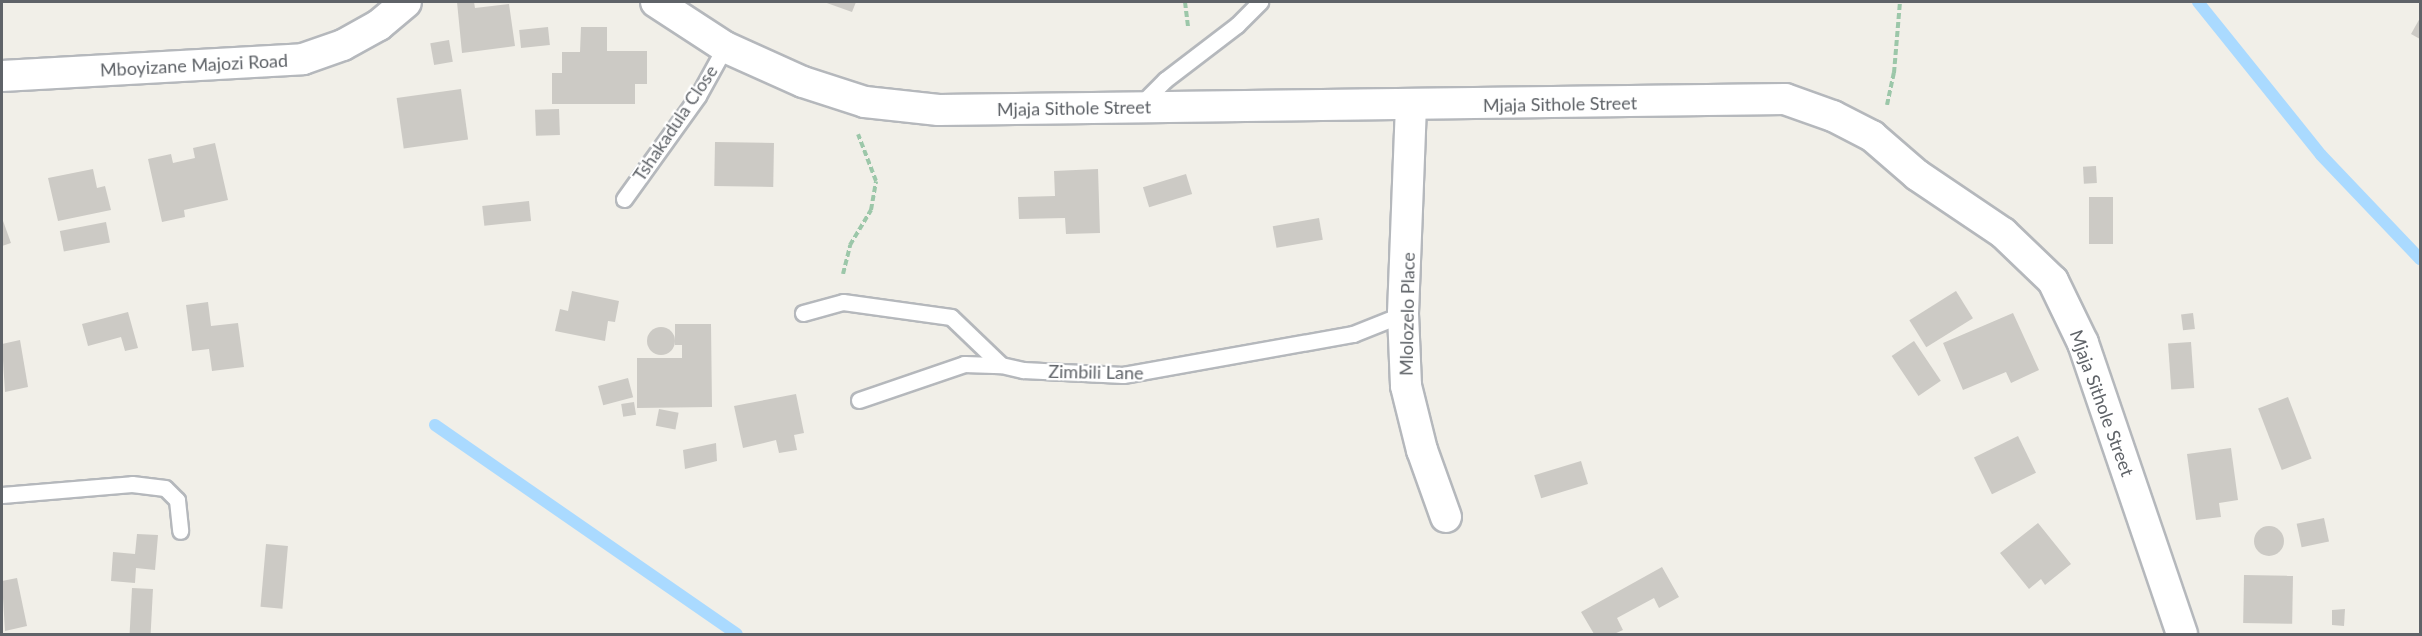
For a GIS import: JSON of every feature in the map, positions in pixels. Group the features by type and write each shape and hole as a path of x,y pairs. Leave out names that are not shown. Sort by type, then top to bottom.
{"street":[{"name":"Mboyizane Majozi Road","path":"2,76 303,59 343,45 379,25 406,2"},
{"name":"Mjaja Sithole Street","path":"656,2 725,47 803,82 865,102 939,110 1785,99 1833,116 1872,136 1917,175 2003,233 2053,281 2083,343 2182,634"},
{"name":"Mlolozelo Place","path":"1411,105 1403,314 1406,386 1422,450 1446,517"}],"lane":[{"path":"1139,106 1165,80 1237,25 1260,2"},
{"name":"Tshakadula Close","path":"624,199 698,96 725,47"},
{"path":"803,314 843,302 951,317 1001,365"},
{"name":"Zimbili Lane","path":"859,400 964,364 1001,365 1023,370 1123,375 1159,372 1353,334 1403,314"},
{"path":"2,495 132,484 165,488 177,500 180,531"}],"path":[{"path":"1872,136 1887,104 1894,73 1900,2"},
{"path":"864,305 843,275 849,245 872,210 876,181 858,139 865,102"}],"building":[{"path":"457,2 474,2 475,8 509,4 515,46 462,53"},
{"path":"824,2 856,2 852,12"},
{"path":"2420,18 2420,39 2411,34"},
{"path":"548,27 550,45 521,48 519,30"},
{"path":"581,27 607,27 607,51 647,51 647,84 635,84 635,104 552,104 552,73 562,73 562,52 580,52"},
{"path":"449,40 453,62 434,65 430,43"},
{"path":"461,89 468,140 404,149 397,98"},
{"path":"559,109 560,135 536,136 535,110"},
{"path":"715,142 774,143 773,187 714,186"},
{"path":"215,143 228,200 184,210 185,217 162,222 148,159 171,154 173,163 195,158 193,148"},
{"path":"2096,166 2097,183 2084,184 2083,167"},
{"path":"93,169 97,188 105,186 111,210 58,221 48,178"},
{"path":"1098,169 1100,233 1066,234 1065,218 1019,219 1018,197 1055,196 1054,171"},
{"path":"1186,174 1192,194 1149,207 1143,187"},
{"path":"2089,197 2113,197 2113,244 2089,244"},
{"path":"529,201 531,221 484,226 482,206"},
{"path":"2,218 11,243 2,246"},
{"path":"1319,218 1323,240 1277,248 1273,226"},
{"path":"106,222 110,243 64,252 60,231"},
{"path":"572,291 619,301 615,322 608,321 605,341 555,331 560,309 568,311"},
{"path":"1956,291 1973,318 1926,347 1909,320"},
{"path":"208,302 211,326 238,323 244,367 212,371 209,349 192,351 186,305"},
{"path":"128,312 138,348 125,351 121,337 88,346 82,324"},
{"path":"2013,313 2039,370 2011,383 2006,372 1963,390 1943,343"},
{"path":"2193,313 2195,329 2183,330 2181,314"},
{"path":"675,324 711,324 712,407 637,408 637,358 682,358 682,345 675,345"},
{"path":"661,327 671,331 675,341 671,351 661,355 651,351 647,341 651,331"},
{"path":"20,340 28,387 5,392 2,344"},
{"path":"1914,341 1941,381 1918,396 1892,356"},
{"path":"2191,342 2194,388 2171,389 2168,344"},
{"path":"628,378 633,397 603,405 598,386"},
{"path":"796,394 804,433 794,435 797,450 779,453 776,440 743,448 734,406"},
{"path":"2288,397 2312,459 2282,470 2258,408"},
{"path":"634,402 636,415 623,417 621,404"},
{"path":"659,409 679,413 675,430 656,426"},
{"path":"2018,436 2036,473 1992,494 1974,457"},
{"path":"716,443 717,461 685,469 683,450"},
{"path":"2231,448 2238,500 2219,503 2221,517 2196,520 2187,454"},
{"path":"1581,461 1588,484 1541,498 1534,475"},
{"path":"2324,518 2329,541 2302,547 2297,524"},
{"path":"2038,523 2071,564 2045,585 2041,579 2029,589 2000,553"},
{"path":"2269,526 2280,530 2284,541 2280,552 2269,556 2258,552 2254,541 2258,530"},
{"path":"137,534 158,535 155,570 136,568 135,583 111,581 113,552 135,554"},
{"path":"266,544 288,546 282,609 261,607"},
{"path":"1662,567 1679,597 1659,608 1654,598 1617,618 1623,630 1614,634 1594,634 1581,612"},
{"path":"2244,575 2293,576 2292,624 2243,623"},
{"path":"17,578 27,626 5,631 2,581"},
{"path":"132,588 153,589 151,634 130,634"},
{"path":"2345,609 2344,626 2332,625 2332,610"}],"waterway":[{"path":"2198,2 2321,155 2420,259"},
{"path":"435,425 737,634"}]}
